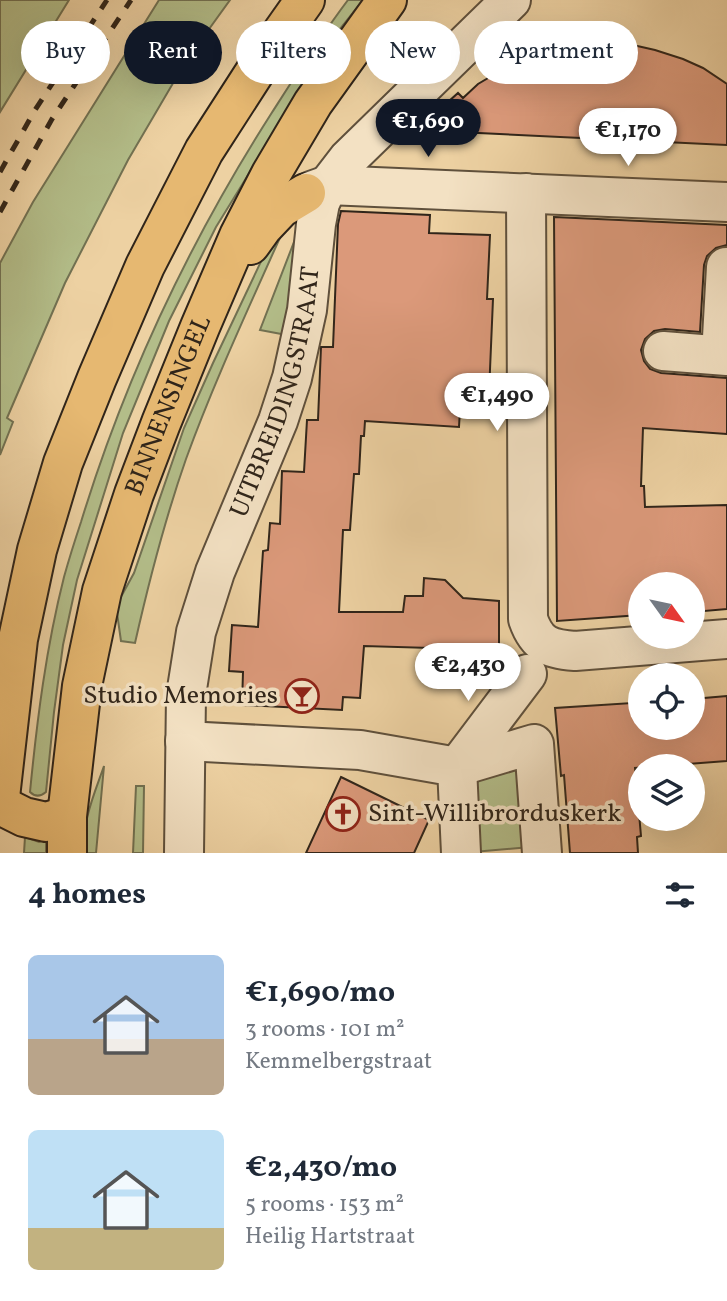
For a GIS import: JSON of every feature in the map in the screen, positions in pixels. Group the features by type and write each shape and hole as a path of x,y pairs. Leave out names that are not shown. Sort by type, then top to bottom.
{"main road":[{"path":"0,797 18,639 37,550 64,463 97,377 145,266 204,151 305,0"},
{"name":"BINNENSINGEL","path":"67,835 82,686 102,591 160,423 239,236 271,174 313,103 387,0"},
{"path":"200,327 243,254 264,227 281,208 317,189"},
{"path":"0,805 24,817 46,822 67,835"}],"street":[{"name":"UITBREIDINGSTRAAT","path":"184,853 186,695 196,632 215,572 278,421 292,378 307,310 320,203 317,189 511,0"},
{"path":"317,189 526,193 727,202"},
{"path":"526,193 528,619 533,634 535,659 534,744 542,853"},
{"path":"663,351 724,356 726,267"},
{"path":"461,853 457,767 535,659 558,649 575,651 727,639"},
{"path":"185,741 360,750 457,767 534,744"}],"green space":[{"path":"0,0 69,0 56,21 21,21 21,78 0,112"},
{"path":"159,0 230,0 215,21 146,21"},
{"path":"348,0 363,0 346,21 333,21"},
{"path":"124,56 124,84 173,84 128,160 65,283 7,418 13,422 0,455 0,263 33,202 107,84 110,84 110,79"},
{"path":"291,84 304,84 216,227 169,321 123,433 77,580 63,645 46,792 40,796 34,795 30,792 47,657 64,577 98,468 162,312 213,211"},
{"path":"286,224 221,370 186,459 158,550 135,643 121,641 116,606 134,573 184,428 265,253"},
{"path":"299,229 292,336 260,330"},
{"path":"524,762 530,847 473,852 467,768"},
{"path":"104,766 96,853 86,853 87,820"},
{"path":"136,786 144,786 143,853 133,853"},
{"path":"25,837 39,842 46,839 46,853 24,853"}],"building":[{"path":"638,46 683,59 727,84 727,145 417,130 458,93 463,98 478,84 638,84"},
{"path":"341,211 430,215 429,233 490,235 487,299 493,299 489,393 461,392 459,427 365,421 364,436 361,436 359,474 354,474 350,530 343,530 339,612 403,612 405,596 423,596 424,578 445,580 463,598 499,601 499,650 364,646 360,698 343,697 342,710 242,705 243,672 229,671 232,625 258,627 263,551 268,550 270,523 280,524 282,471 304,472 307,420 318,420 321,347 333,347 338,224"},
{"path":"554,217 727,225 727,245 716,248 707,256 704,265 700,332 665,329 654,331 645,339 641,350 650,369 661,373 727,378 727,434 643,428 641,486 644,486 645,507 727,505 727,609 705,611 705,572 628,572 628,616 557,621"},
{"path":"727,696 727,761 705,763 705,754 628,754 628,831 641,831 641,836 637,837 638,853 570,853 555,708 628,703 628,740 705,740 705,698"},
{"name":"Sint-Willibrorduskerk","path":"341,777 429,820 414,853 306,853"}],"railway":[{"path":"0,172 35,110 107,0"},
{"path":"0,212 52,119 131,0"}],"place":[{"name":"Studio Memories","path":"302,696"},
{"name":"Sint-Willibrorduskerk","path":"343,814"}]}
